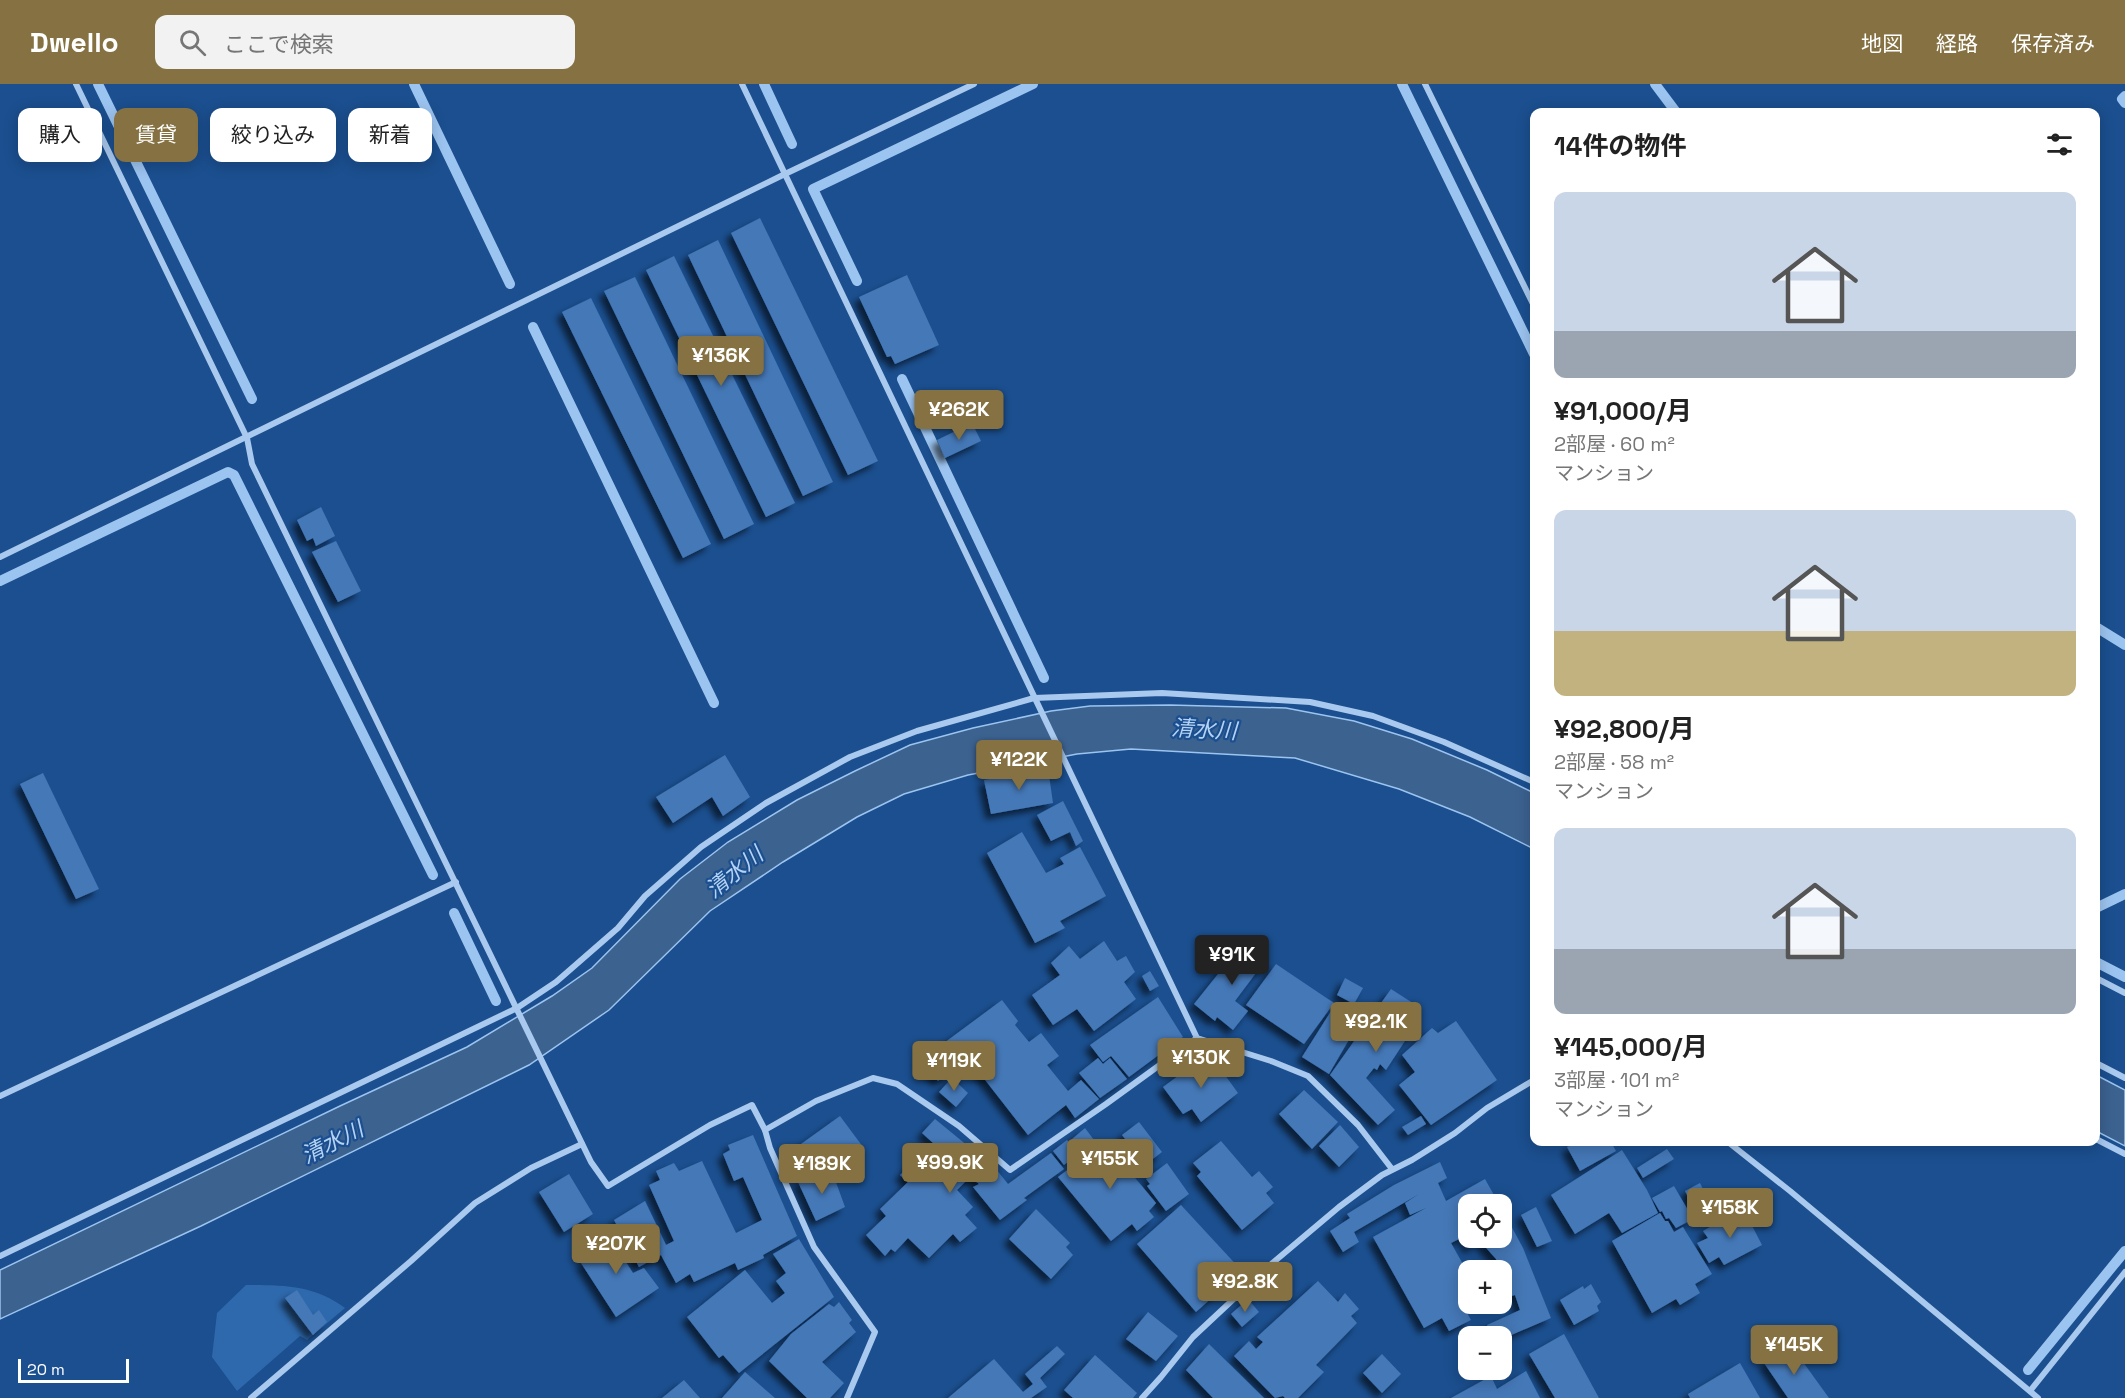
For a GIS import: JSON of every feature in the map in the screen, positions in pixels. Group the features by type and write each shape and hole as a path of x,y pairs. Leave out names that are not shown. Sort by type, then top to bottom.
{"street":[{"path":"76,84 247,438 252,464 591,1162 608,1185 710,1125 752,1105 765,1130 770,1148 814,1247 875,1332 847,1398"},
{"path":"742,84 1197,1038 1271,1061 1308,1076 1358,1125 1392,1169"},
{"path":"0,556 974,84"},
{"path":"1425,84 1530,298"},
{"path":"0,1256 517,1008 556,982 609,936 645,896 701,847 766,803 850,757 917,731 1034,698 1162,693 1310,702 1383,720 1444,742 1530,780"},
{"path":"0,1096 456,882"},
{"path":"2100,980 2125,993"},
{"path":"765,1130 816,1101 873,1078 897,1084 959,1126 1010,1170 1197,1038"},
{"path":"2100,1065 2125,1078"},
{"path":"1142,1398 1193,1337 1269,1266 1339,1207 1392,1169 1412,1160 1455,1133 1487,1108 1530,1082"},
{"path":"2100,1141 2125,1154"},
{"path":"251,1398 475,1203 531,1168 582,1144"},
{"path":"1733,1146 2038,1398"},
{"path":"2030,1391 2125,1272"}],"shaded area":[{"path":"246,1285 298,1288 334,1300 345,1308 307,1340 300,1336 237,1391 212,1357 217,1313"}],"water":[{"name":"清水川","path":"1170,705 1286,708 1354,721 1412,739 1487,770 1530,791 1530,847 1470,817 1399,789 1295,758 1131,749 1077,754 968,775 904,794 857,817 783,862 710,911 609,1010 529,1065 201,1226 0,1319 0,1270 467,1047 552,996 592,968 680,879 728,842 797,800 910,745 1051,711 1090,706"},
{"path":"2100,1077 2125,1090 2125,1146 2100,1133"}],"building":[{"path":"760,218 878,461 848,475 731,233"},
{"path":"718,240 833,482 803,496 688,255"},
{"path":"674,256 795,503 766,517 646,270"},
{"path":"907,275 939,345 895,364 891,356 887,357 859,297"},
{"path":"635,277 754,524 724,539 604,291"},
{"path":"591,298 711,544 683,558 562,312"},
{"path":"972,423 981,441 945,458 937,440"},
{"path":"321,507 335,536 316,546 313,538 307,541 297,520"},
{"path":"336,541 361,591 338,602 312,552"},
{"path":"725,755 750,797 723,816 712,797 673,823 656,797"},
{"path":"1048,768 1053,803 991,814 984,780"},
{"path":"43,773 99,889 76,899 20,784"},
{"path":"1063,801 1083,841 1076,846 1070,832 1051,841 1037,815"},
{"path":"1022,832 1046,873 1064,864 1060,858 1080,847 1106,896 1060,921 1065,928 1035,943 987,853"},
{"path":"1246,939 1268,957 1235,1001 1248,1011 1233,1030 1217,1017 1215,1021 1194,1004"},
{"path":"1104,941 1117,961 1126,956 1135,972 1124,982 1136,999 1094,1031 1077,1009 1053,1025 1032,995 1060,975 1051,963 1069,946 1080,959"},
{"path":"1276,964 1334,1003 1304,1044 1246,1005"},
{"path":"1150,971 1159,986 1150,991 1142,976"},
{"path":"1345,978 1363,988 1354,1004 1337,995"},
{"path":"1391,989 1419,1007 1412,1015 1418,1021 1386,1070 1380,1064 1377,1070 1374,1068 1366,1078 1395,1110 1378,1125 1330,1075"},
{"path":"1158,997 1183,1037 1129,1077 1111,1056 1103,1062 1090,1045"},
{"path":"1002,1000 1018,1021 1015,1025 1029,1042 1041,1033 1059,1056 1047,1065 1068,1091 1081,1080 1099,1099 1075,1118 1066,1105 1028,1135 968,1058 938,1081 921,1060"},
{"path":"1333,1008 1358,1024 1329,1074 1302,1057"},
{"path":"1456,1021 1497,1080 1431,1125 1399,1085 1415,1072 1402,1055 1432,1028 1438,1033"},
{"path":"1209,1053 1238,1093 1201,1122 1192,1109 1183,1114 1163,1087"},
{"path":"1098,1058 1103,1064 1110,1058 1127,1079 1100,1098 1079,1073"},
{"path":"952,1078 968,1093 956,1107 939,1092"},
{"path":"1304,1090 1338,1122 1312,1149 1279,1114"},
{"path":"840,1116 863,1147 825,1177 801,1144"},
{"path":"1421,1116 1426,1124 1408,1135 1402,1127"},
{"path":"935,1119 996,1169 1008,1184 1051,1153 1064,1169 1024,1198 1027,1200 1000,1220 973,1187 979,1184 970,1177 957,1190 973,1207 965,1215 977,1228 960,1242 953,1234 929,1258 908,1238 895,1252 891,1249 885,1256 866,1235 886,1216 880,1209 908,1182 900,1175 933,1143 922,1133"},
{"path":"1139,1122 1162,1152 1145,1165 1122,1135"},
{"path":"1340,1125 1359,1147 1339,1167 1319,1146"},
{"path":"1085,1128 1094,1140 1080,1151 1071,1140"},
{"path":"753,1135 797,1236 763,1255 764,1258 738,1270 735,1263 694,1282 690,1274 676,1283 661,1255 639,1267 614,1220 645,1201 666,1245 674,1241 649,1185 660,1180 656,1171 674,1163 679,1171 702,1161 736,1233 762,1220 743,1177 734,1181 723,1154 730,1150 728,1145"},
{"path":"1067,1140 1078,1154 1064,1165 1053,1151"},
{"path":"1221,1141 1252,1177 1259,1171 1273,1187 1266,1193 1274,1203 1242,1230 1197,1176 1201,1172 1193,1163"},
{"path":"1105,1142 1115,1154 1126,1146 1141,1164 1131,1173 1156,1203 1149,1211 1154,1217 1137,1231 1132,1224 1111,1241 1058,1177"},
{"path":"1613,1146 1616,1151 1580,1171 1567,1147"},
{"path":"1667,1149 1674,1159 1643,1178 1637,1168"},
{"path":"1622,1150 1647,1190 1658,1213 1622,1233 1609,1213 1575,1234 1551,1195"},
{"path":"1440,1162 1447,1178 1438,1183 1446,1201 1458,1194 1458,1240 1451,1243 1461,1260 1458,1260 1458,1314 1468,1314 1471,1320 1449,1331 1442,1318 1424,1328 1373,1237 1426,1208 1410,1215 1405,1203 1419,1194 1354,1232 1359,1242 1343,1252 1330,1231 1350,1218 1347,1214 1394,1185"},
{"path":"1167,1163 1189,1194 1166,1211 1147,1186 1150,1184 1146,1179"},
{"path":"819,1171 825,1179 833,1174 845,1207 816,1221 798,1182"},
{"path":"569,1174 593,1214 564,1232 539,1192"},
{"path":"1485,1179 1493,1194 1458,1194"},
{"path":"1700,1183 1707,1197 1692,1205 1685,1191"},
{"path":"1674,1186 1693,1219 1676,1228 1669,1218 1666,1219 1662,1211 1660,1212 1652,1198"},
{"path":"1181,1205 1242,1271 1196,1312 1137,1244"},
{"path":"1536,1207 1552,1241 1537,1247 1521,1215"},
{"path":"1036,1209 1070,1243 1066,1247 1073,1255 1051,1279 1009,1239"},
{"path":"1739,1210 1742,1216 1746,1214 1762,1245 1724,1265 1719,1257 1709,1263 1697,1243 1708,1238 1703,1231"},
{"path":"1660,1213 1674,1232 1683,1227 1712,1274 1695,1284 1700,1293 1680,1305 1676,1299 1652,1313 1612,1241"},
{"path":"601,1224 633,1273 644,1268 659,1288 616,1317 581,1263 594,1253 588,1245"},
{"path":"1512,1228 1523,1248 1551,1318 1512,1335 1512,1326 1487,1326 1520,1310 1515,1295 1512,1296 1512,1260 1496,1259 1486,1248 1512,1248"},
{"path":"799,1239 834,1297 739,1373 723,1355 719,1358 687,1317 745,1270 772,1303 785,1293 776,1281 786,1273 773,1254"},
{"path":"1318,1281 1338,1302 1345,1293 1359,1309 1351,1316 1357,1323 1316,1365 1324,1372 1298,1398 1283,1396 1275,1398 1234,1356 1249,1341 1256,1349 1263,1342 1257,1337"},
{"path":"1591,1284 1601,1302 1597,1306 1599,1311 1574,1325 1560,1300 1583,1286 1584,1289"},
{"path":"297,1290 313,1315 319,1310 327,1322 313,1335 285,1298"},
{"path":"1248,1299 1259,1312 1242,1327 1231,1314"},
{"path":"839,1302 852,1320 849,1323 856,1332 822,1362 844,1383 830,1398 807,1398 769,1361 791,1334 829,1304 834,1307"},
{"path":"1148,1312 1178,1336 1156,1361 1126,1339"},
{"path":"1564,1334 1599,1398 1555,1398 1529,1354"},
{"path":"1209,1344 1264,1398 1213,1398 1186,1370"},
{"path":"1790,1344 1829,1398 1788,1398 1764,1363"},
{"path":"1057,1346 1065,1354 1040,1378 1047,1387 1031,1398 948,1398 994,1359 1023,1392 1033,1384 1025,1374"},
{"path":"1382,1354 1401,1374 1382,1393 1363,1373"},
{"path":"1095,1355 1137,1393 1133,1398 1073,1398 1064,1390"},
{"path":"1740,1363 1760,1398 1690,1398 1688,1394"},
{"path":"1526,1371 1540,1398 1451,1398 1484,1380 1493,1380 1497,1389"},
{"path":"745,1372 775,1398 722,1398"},
{"path":"684,1380 700,1398 662,1398"}],"waterway":[{"path":"98,84 252,399"},
{"path":"414,84 510,284"},
{"path":"764,84 792,144"},
{"path":"857,281 813,189 1033,84"},
{"path":"1402,84 1530,346"},
{"path":"1655,84 1673,108"},
{"path":"2125,96 2122,99 2125,103"},
{"path":"533,327 714,703"},
{"path":"902,379 1044,678"},
{"path":"0,581 228,472 234,475 433,875"},
{"path":"2100,629 2125,645"},
{"path":"2100,906 2125,894"},
{"path":"454,913 496,1001"},
{"path":"2100,964 2125,977"},
{"path":"2028,1370 2125,1251"}]}
